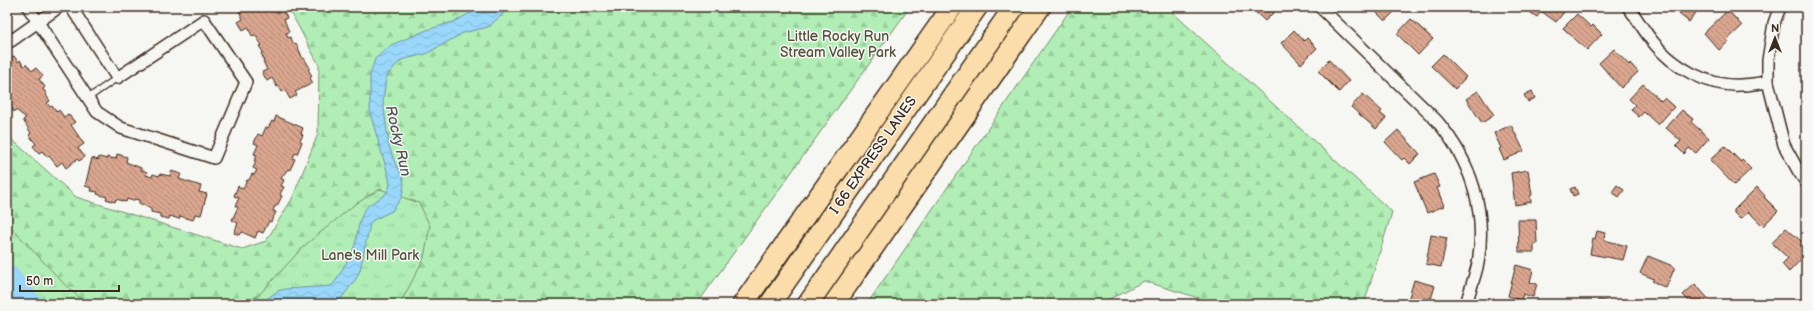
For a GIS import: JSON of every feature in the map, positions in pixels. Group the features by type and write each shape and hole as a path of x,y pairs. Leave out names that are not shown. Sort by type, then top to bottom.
{"highway":[{"path":"743,304 952,7"},
{"name":"I 66 EXPRESS LANES","path":"770,304 977,7"},
{"path":"808,304 1014,7"},
{"path":"834,304 1040,7"}],"street":[{"path":"28,7 97,112 121,128 214,158 246,82 204,20 117,78 71,7"},
{"path":"7,36 11,41 37,21 59,7"},
{"path":"1320,7 1437,121 1449,135 1467,166 1477,196 1481,224 1478,264 1466,304"},
{"path":"1628,7 1652,41 1665,55 1686,70 1705,79 1732,85 1768,82"},
{"path":"1780,7 1774,23 1768,60 1768,82 1784,145 1806,182"}],"lane":[{"path":"88,98 117,78"}],"green space":[{"name":"Little Rocky Run Stream Valley Park","path":"288,7 910,7 697,304 7,304 7,135 76,197 242,249 266,241 292,199 318,134 319,65"},
{"path":"1072,7 1175,7 1172,12 1392,212 1364,304 1218,304 1144,281 1100,304 867,304"},
{"name":"Lane's Mill Park","path":"380,189 419,203 430,226 424,258 400,304 242,304 259,295 304,246 354,205"},
{"path":"7,223 70,290 88,304 7,304"}],"water":[{"name":"Rocky Run","path":"480,7 511,7 488,27 463,33 426,54 401,60 386,78 383,102 389,146 395,163 402,175 404,184 402,197 392,211 373,220 370,224 360,270 356,279 337,304 259,304 278,291 285,289 331,286 335,282 353,250 360,220 364,211 388,190 390,185 389,178 370,113 370,75 375,59 391,45 427,30 456,21"}],"building":[{"path":"239,7 281,7 287,18 284,19 289,32 286,33 288,38 290,37 294,44 296,43 303,59 304,58 310,68 308,69 312,76 310,78 313,83 295,92 297,95 290,99 285,90 282,92 279,86 277,87 272,78 267,81 262,72 267,70 261,53 263,52 259,46 262,45 255,35 252,36 248,27 243,30 238,22 243,19 239,11"},
{"path":"1250,7 1272,7 1275,11 1265,21"},
{"path":"1371,7 1393,7 1396,10 1385,21"},
{"path":"1531,7 1568,7 1556,22 1541,11 1537,17 1528,11"},
{"path":"1674,7 1700,7 1689,22 1679,14 1680,12"},
{"path":"1728,10 1742,26 1719,50 1704,33"},
{"path":"1577,14 1591,27 1593,25 1602,34 1587,50 1563,28"},
{"path":"1411,19 1433,39 1418,55 1397,34"},
{"path":"1294,30 1304,41 1307,38 1317,48 1301,64 1281,43"},
{"path":"1614,49 1638,72 1621,88 1599,63"},
{"path":"1443,54 1466,77 1455,89 1431,66"},
{"path":"14,56 18,62 20,60 24,66 26,64 32,71 36,68 43,76 39,79 45,87 43,89 50,101 47,103 50,107 52,106 57,112 59,110 64,117 68,114 75,122 71,125 84,144 78,148 85,157 79,161 77,159 66,168 62,162 57,166 49,156 47,157 42,151 39,153 33,146 36,144 29,135 31,133 23,120 26,118 16,110 14,112 10,106 7,108 7,61"},
{"path":"1329,60 1349,81 1339,92 1318,71"},
{"path":"1643,84 1661,101 1664,98 1674,107 1658,125 1644,112 1639,117 1631,110 1635,105 1629,99"},
{"path":"1478,91 1494,115 1482,123 1466,99"},
{"path":"1532,91 1535,98 1528,102 1524,95"},
{"path":"1363,94 1382,111 1380,113 1386,118 1376,129 1351,107"},
{"path":"1682,110 1693,119 1691,122 1709,138 1696,153 1689,148 1684,154 1676,146 1681,141 1666,128"},
{"path":"276,116 303,128 301,134 303,135 300,141 302,142 297,154 295,153 293,158 295,159 290,170 288,169 281,178 284,180 281,186 284,187 280,194 282,196 277,206 275,206 273,211 276,212 271,222 269,221 263,233 258,231 255,238 242,232 240,235 234,233 238,223 232,220 238,207 235,206 239,198 234,196 238,186 243,189 247,180 249,180 252,174 254,175 257,170 253,168 257,155 254,154 258,145 254,143 258,134 262,136 266,127 268,128 272,121 274,122"},
{"path":"1511,125 1524,151 1504,160 1499,149 1501,148 1494,133"},
{"path":"1398,130 1420,154 1410,164 1404,158 1402,160 1385,142"},
{"path":"1725,146 1741,162 1742,160 1751,169 1734,185 1710,160"},
{"path":"117,154 127,157 126,162 141,168 141,170 147,172 146,175 152,177 153,174 159,176 160,174 170,176 171,171 181,174 179,179 201,186 199,192 207,194 201,215 195,214 193,220 180,216 179,219 170,216 169,219 160,217 160,214 151,212 151,209 139,203 139,200 134,199 133,201 127,199 126,202 116,199 115,202 106,199 107,197 97,194 98,192 91,191 92,188 85,186 92,158 98,160 99,157 116,159"},
{"path":"1528,170 1532,195 1530,196 1531,202 1515,205 1511,173"},
{"path":"1434,174 1440,187 1437,188 1444,206 1427,213 1414,182"},
{"path":"1617,185 1624,190 1619,197 1612,192"},
{"path":"1575,187 1578,194 1573,196 1570,189"},
{"path":"1757,187 1765,196 1764,197 1778,211 1763,226 1749,212 1740,219 1734,213 1734,210"},
{"path":"1518,220 1536,220 1537,244 1534,244 1534,252 1519,252"},
{"path":"1786,228 1801,241 1802,240 1806,243 1806,254 1789,272 1782,264 1788,258 1772,243"},
{"path":"1597,231 1605,233 1604,240 1627,246 1623,260 1590,254 1593,238 1595,239"},
{"path":"1431,235 1447,238 1441,267 1426,264"},
{"path":"1648,256 1675,267 1666,288 1652,281 1654,279 1640,273"},
{"path":"1516,265 1533,270 1530,282 1537,284 1533,297 1523,294 1521,300 1508,296"},
{"path":"1414,280 1435,286 1431,299 1429,298 1427,304 1407,304"},
{"path":"1695,284 1713,304 1692,304 1683,295"},
{"path":"1598,300 1613,302 1613,304 1597,304"}],"waterway":[{"path":"7,276 30,304"}]}
